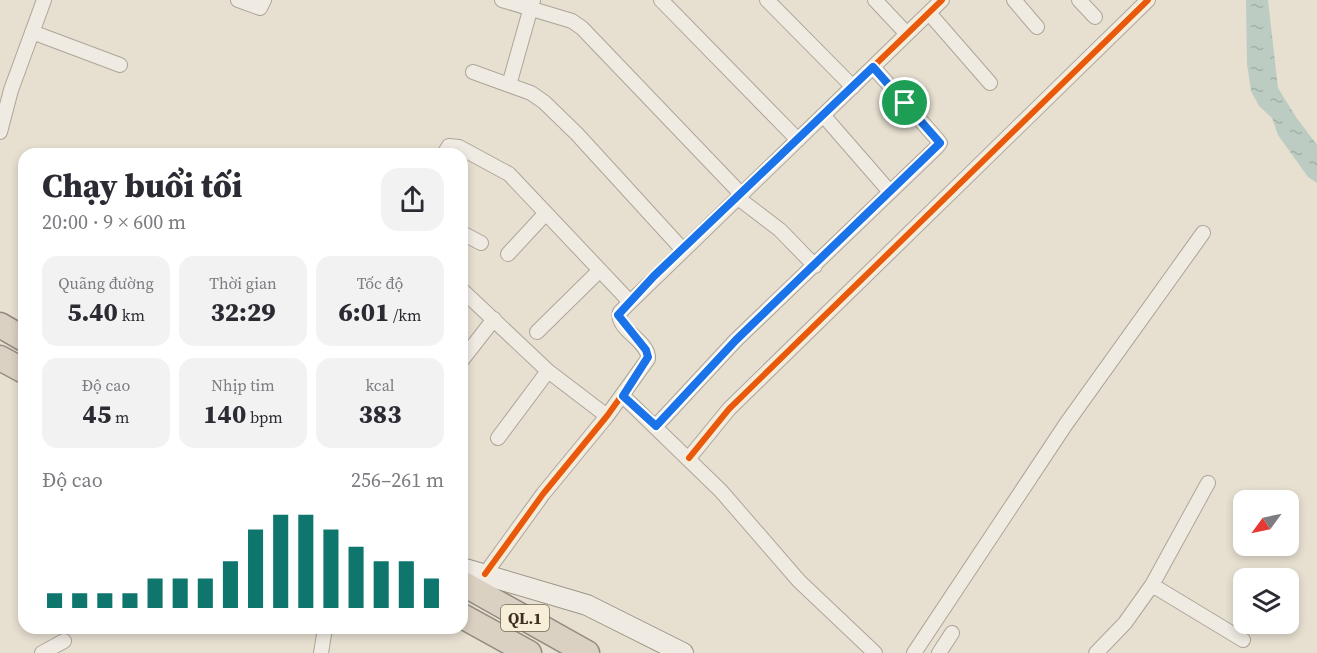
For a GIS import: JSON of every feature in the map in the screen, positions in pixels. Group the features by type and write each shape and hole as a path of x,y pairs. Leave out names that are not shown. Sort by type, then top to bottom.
{"highway":[{"path":"0,325 18,336"},
{"path":"0,358 18,368"},
{"name":"QL.1","path":"468,586 587,653"},
{"name":"QL.1","path":"468,619 529,653"}],"street":[{"path":"0,132 44,0"},
{"path":"238,0 260,8 264,0"},
{"path":"502,0 532,5 572,21 582,28 740,197 780,230 815,266"},
{"path":"767,0 853,87"},
{"path":"875,0 907,34"},
{"path":"485,574 543,494 623,396 648,357 646,350 618,315 942,0"},
{"path":"1014,0 1037,27"},
{"path":"1079,0 1095,17"},
{"path":"689,458 729,409 1148,0"},
{"path":"668,2 798,140"},
{"path":"509,85 532,5"},
{"path":"928,13 990,83"},
{"path":"32,32 120,65"},
{"path":"656,426 736,340 940,143 873,67"},
{"path":"473,72 531,93 554,111 683,250"},
{"path":"823,116 890,192"},
{"path":"468,152 509,174 630,302"},
{"path":"508,254 545,214"},
{"path":"914,653 1066,424 1203,233"},
{"path":"468,236 481,243"},
{"path":"537,332 599,271"},
{"path":"468,295 548,371 607,416"},
{"path":"468,352 494,319"},
{"path":"498,438 548,371"},
{"path":"623,396 689,458 799,581 875,653"},
{"path":"1096,653 1125,623 1152,585 1208,483"},
{"path":"468,570 587,605 683,653"},
{"path":"1152,585 1243,640"},
{"path":"939,653 952,633"},
{"path":"321,653 324,634"},
{"path":"42,653 64,641"}],"water":[{"path":"1246,0 1268,0 1278,88 1317,145 1317,183 1308,177 1278,135 1272,118 1259,106 1251,91 1247,64"}],"cycle path":[{"path":"485,574 543,494 607,416 648,359 644,347 623,324 620,312 942,0"},
{"path":"689,458 729,409 1148,0"}],"route":[{"path":"873,67 905,103 940,143 937,147 736,340 656,426 623,396 648,359 648,353 621,322 618,315 620,312 654,276 742,195 873,67"}]}
